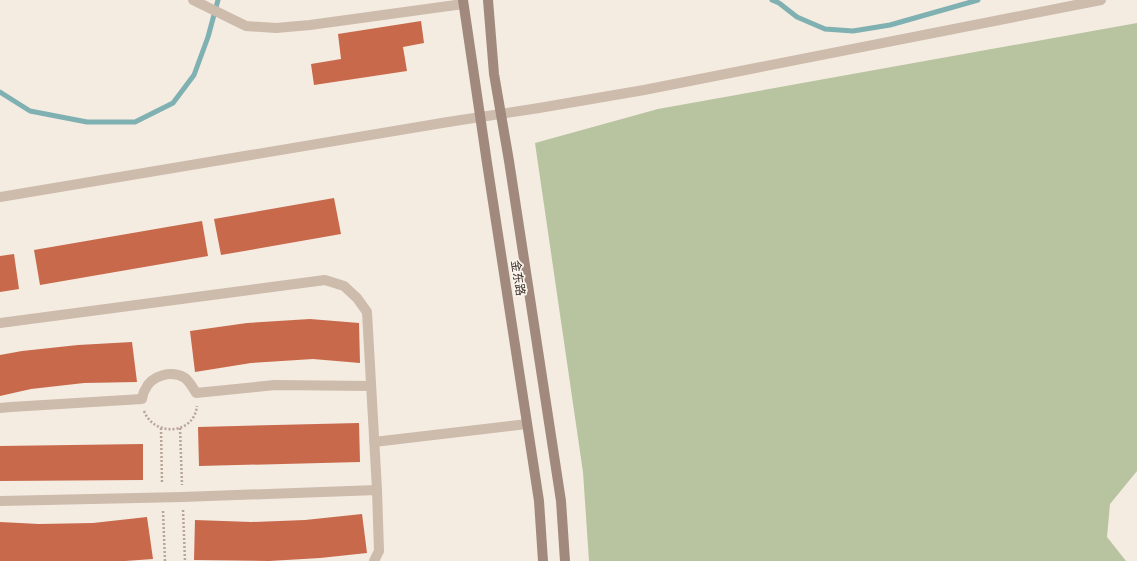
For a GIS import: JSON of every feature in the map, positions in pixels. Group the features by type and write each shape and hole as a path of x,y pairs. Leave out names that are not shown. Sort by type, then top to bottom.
{"main road":[{"name":"金东路","path":"488,0 494,74 560,501 565,561"},
{"name":"金东路","path":"463,2 539,501 543,561"}],"street":[{"path":"193,0 246,26 276,28 310,25 463,2"},
{"path":"0,197 644,90 1101,0"},
{"path":"0,323 325,280 344,286 357,298 366,312 377,490 379,551 374,561"},
{"path":"0,408 142,399 150,382 167,374 185,378 192,385 196,393 275,385 371,386"},
{"path":"374,442 527,424"},
{"path":"0,501 183,497 377,490"}],"path":[{"path":"142,399 146,417 153,424 170,430 180,428 187,424 193,417 197,410 198,401 196,393"}],"green space":[{"path":"1137,23 1137,471 1110,504 1107,537 1126,561 589,561 583,472 535,143 658,109"}],"building":[{"path":"421,21 424,43 403,47 407,71 314,85 311,64 341,59 338,34"},
{"path":"334,198 341,234 221,255 214,219"},
{"path":"202,221 208,256 40,285 34,250"},
{"path":"14,254 19,289 0,292 0,256"},
{"path":"310,319 359,323 360,363 313,359 251,363 195,372 190,331 247,323"},
{"path":"132,342 137,382 84,383 31,389 0,396 0,355 78,345"},
{"path":"359,423 360,462 199,466 198,427"},
{"path":"143,444 143,480 0,481 0,446"},
{"path":"362,514 367,553 269,561 194,560 195,520 251,522 305,520"},
{"path":"147,517 153,559 125,561 0,561 0,522 39,524 93,523"}],"waterway":[{"path":"0,92 30,111 87,122 135,122 173,103 194,75 208,37 218,0"},
{"path":"772,0 779,3 797,17 825,29 853,31 890,25 978,0"}]}
